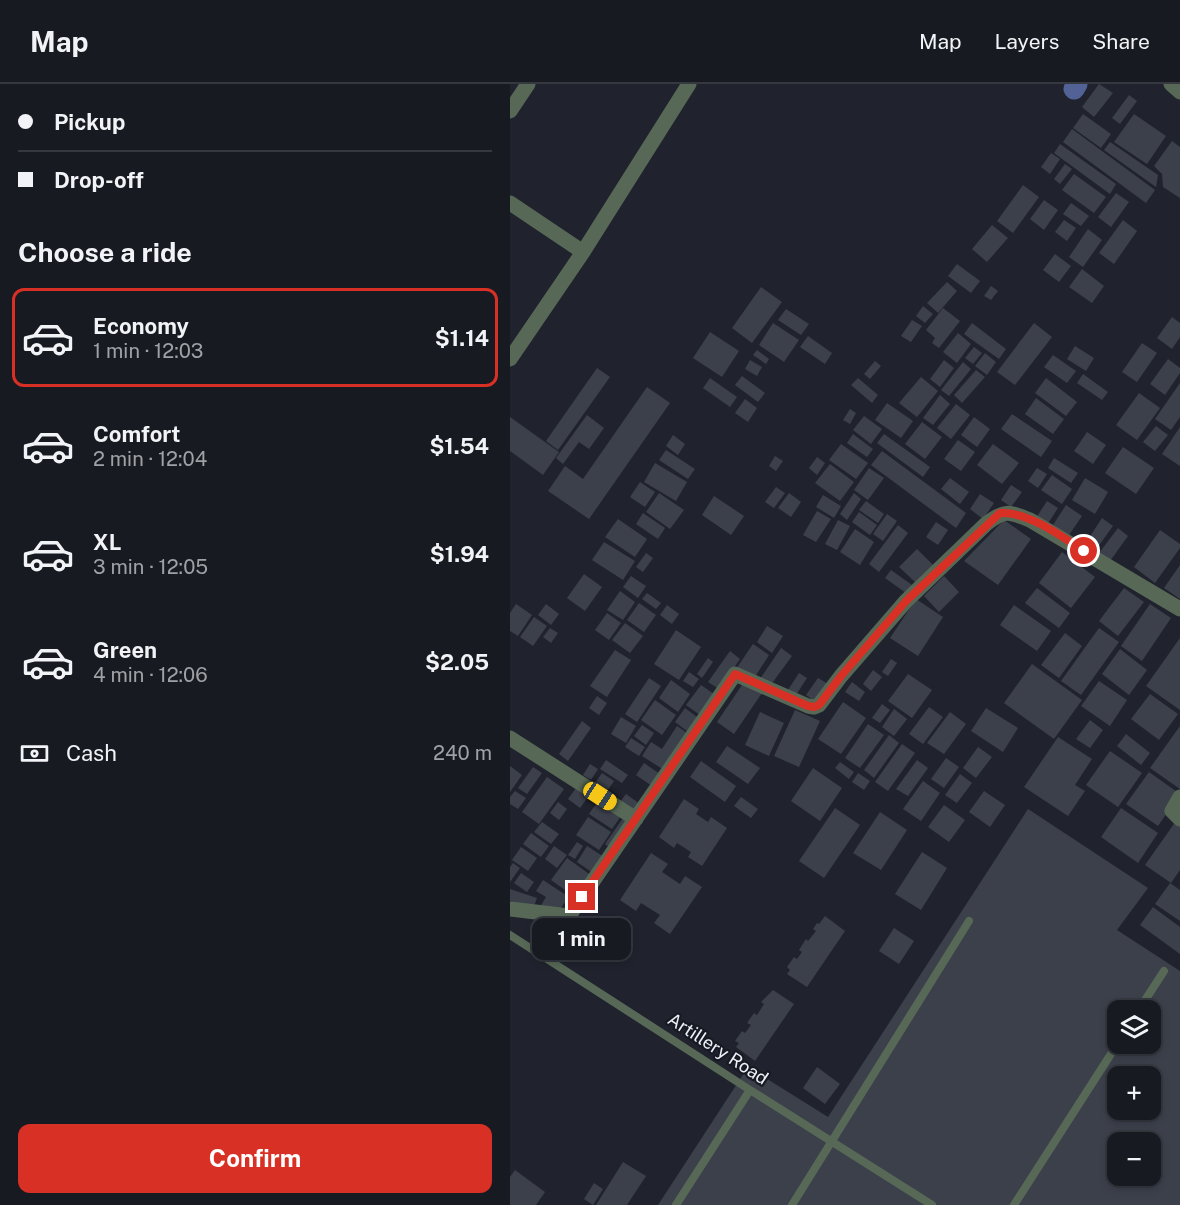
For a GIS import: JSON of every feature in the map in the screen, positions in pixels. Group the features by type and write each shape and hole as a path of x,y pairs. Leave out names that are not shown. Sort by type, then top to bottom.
{"street":[{"path":"510,111 528,84"},
{"path":"510,359 584,252 689,84"},
{"path":"1172,84 1180,92"},
{"path":"510,203 584,252"},
{"path":"510,909 569,916 735,674 808,706 819,705 906,601 1000,513 1012,512 1030,520 1180,609"},
{"path":"510,738 636,819"},
{"path":"1180,797 1172,811 1180,819"}],"lane":[{"path":"792,1205 969,921"},
{"name":"Artillery Road","path":"510,934 932,1205"},
{"path":"1145,1000 1164,971"},
{"path":"1014,1205 1111,1054"},
{"path":"676,1205 750,1090"}],"building":[{"path":"1099,84 1113,93 1094,117 1082,107"},
{"path":"1129,95 1137,101 1120,124 1112,118"},
{"path":"1083,114 1111,134 1101,148 1073,128"},
{"path":"1134,114 1166,136 1147,164 1114,142"},
{"path":"1072,129 1155,190 1146,203 1063,142"},
{"path":"1172,141 1180,147 1180,198 1163,187 1162,174 1154,166"},
{"path":"1110,142 1158,175 1156,187 1104,150"},
{"path":"1060,144 1116,184 1110,194 1054,153"},
{"path":"1051,153 1060,159 1050,174 1041,167"},
{"path":"1065,164 1072,169 1060,184 1054,179"},
{"path":"1074,174 1106,197 1094,213 1062,190"},
{"path":"1023,185 1039,197 1013,233 997,221"},
{"path":"1116,193 1129,202 1111,227 1098,217"},
{"path":"1044,200 1058,210 1044,230 1030,219"},
{"path":"1071,203 1089,216 1081,226 1063,214"},
{"path":"1064,220 1076,228 1067,241 1055,232"},
{"path":"1123,220 1137,231 1114,264 1099,253"},
{"path":"992,225 1008,238 987,262 972,249"},
{"path":"1088,229 1102,240 1083,267 1069,257"},
{"path":"1055,254 1071,266 1059,282 1043,270"},
{"path":"957,264 980,281 971,293 948,276"},
{"path":"1082,269 1104,286 1092,303 1069,287"},
{"path":"947,282 957,291 938,313 927,303"},
{"path":"991,286 998,291 991,300 984,296"},
{"path":"761,287 782,302 752,343 732,328"},
{"path":"923,306 933,314 925,323 916,316"},
{"path":"943,308 960,321 939,348 932,343 935,338 926,330"},
{"path":"786,309 809,324 801,335 778,320"},
{"path":"1172,317 1180,323 1180,337 1172,349 1157,338"},
{"path":"912,320 922,326 911,342 901,336"},
{"path":"773,323 799,340 784,362 759,345"},
{"path":"972,323 1006,349 999,359 964,334"},
{"path":"1034,323 1052,337 1015,385 997,372"},
{"path":"710,332 739,351 722,377 693,358"},
{"path":"958,333 971,344 957,363 943,352"},
{"path":"808,336 832,353 825,364 800,347"},
{"path":"1142,343 1157,353 1137,382 1122,372"},
{"path":"1075,346 1094,358 1086,371 1067,359"},
{"path":"974,347 982,353 973,364 965,358"},
{"path":"757,350 769,359 766,364 753,355"},
{"path":"985,353 996,362 987,375 975,366"},
{"path":"1053,355 1076,371 1067,383 1044,367"},
{"path":"1168,359 1180,368 1180,373 1165,395 1150,384"},
{"path":"750,360 762,367 757,376 745,369"},
{"path":"944,360 954,368 940,387 930,379"},
{"path":"875,361 881,366 870,379 864,374"},
{"path":"963,362 971,369 949,396 941,390"},
{"path":"597,368 610,377 558,450 546,441"},
{"path":"976,370 985,377 962,403 954,395"},
{"path":"1083,374 1108,392 1102,400 1077,383"},
{"path":"742,376 765,393 758,402 735,385"},
{"path":"921,377 938,391 917,417 899,403"},
{"path":"710,378 737,397 730,407 703,388"},
{"path":"858,378 878,395 872,403 851,385"},
{"path":"1046,378 1077,402 1066,416 1035,393"},
{"path":"1180,383 1180,417 1171,430 1155,419"},
{"path":"647,387 670,403 589,519 548,491 565,466 583,479"},
{"path":"1139,393 1160,408 1137,440 1116,425"},
{"path":"940,395 950,404 933,425 923,418"},
{"path":"1036,398 1064,419 1053,434 1025,414"},
{"path":"745,399 757,408 748,422 735,413"},
{"path":"887,403 913,421 901,438 875,420"},
{"path":"956,404 970,415 951,439 937,428"},
{"path":"850,409 856,413 850,424 843,420"},
{"path":"1012,414 1052,441 1041,457 1001,429"},
{"path":"587,415 604,428 589,449 579,442 563,464 556,458"},
{"path":"864,416 882,429 871,444 853,430"},
{"path":"510,417 559,452 543,475 510,451"},
{"path":"974,417 990,429 977,447 961,435"},
{"path":"922,422 942,437 925,459 905,444"},
{"path":"1156,426 1168,435 1155,451 1143,442"},
{"path":"1180,427 1180,466 1162,454"},
{"path":"1087,432 1106,445 1093,464 1074,451"},
{"path":"853,434 873,449 867,457 847,443"},
{"path":"884,434 930,467 923,477 877,443"},
{"path":"673,435 685,444 678,455 666,446"},
{"path":"958,440 975,452 961,471 944,459"},
{"path":"841,444 868,463 856,479 829,460"},
{"path":"993,444 1019,463 1002,484 977,465"},
{"path":"1123,447 1154,468 1136,494 1105,473"},
{"path":"666,450 695,469 688,479 659,460"},
{"path":"882,451 966,513 956,528 871,465"},
{"path":"775,456 783,461 776,471 769,466"},
{"path":"817,457 825,463 817,475 809,468"},
{"path":"1054,458 1078,473 1071,483 1048,468"},
{"path":"655,463 687,482 676,501 644,482"},
{"path":"830,464 854,482 840,501 815,483"},
{"path":"869,468 884,478 868,500 854,490"},
{"path":"1037,468 1047,474 1038,488 1028,481"},
{"path":"1052,475 1072,489 1062,504 1041,490"},
{"path":"950,478 969,492 960,504 941,489"},
{"path":"1085,478 1108,492 1095,514 1072,500"},
{"path":"640,482 655,492 645,507 630,497"},
{"path":"1011,485 1022,492 1011,507 1001,500"},
{"path":"776,487 785,493 774,508 765,502"},
{"path":"659,493 684,510 670,529 646,512"},
{"path":"789,493 801,502 791,517 778,508"},
{"path":"854,493 861,499 847,520 840,514"},
{"path":"980,494 994,503 983,519 970,509"},
{"path":"823,495 841,506 834,518 816,507"},
{"path":"714,496 744,516 731,535 702,515"},
{"path":"866,501 884,514 878,523 859,510"},
{"path":"1047,501 1058,508 1047,525 1036,518"},
{"path":"1066,505 1082,516 1069,535 1053,525"},
{"path":"817,511 831,519 816,542 803,535"},
{"path":"859,512 877,525 870,535 852,522"},
{"path":"643,513 665,528 658,539 636,524"},
{"path":"887,514 897,521 883,541 873,534"},
{"path":"1102,518 1113,526 1095,551 1085,544"},
{"path":"618,519 647,539 635,557 605,537"},
{"path":"838,520 850,526 837,550 825,544"},
{"path":"1004,520 1031,539 998,585 964,561"},
{"path":"936,522 948,530 938,545 926,537"},
{"path":"898,525 908,533 879,572 869,564"},
{"path":"1118,528 1128,536 1110,561 1099,553"},
{"path":"855,529 874,542 860,565 840,552"},
{"path":"1160,530 1180,544 1180,548 1155,583 1134,567"},
{"path":"604,542 635,561 623,580 592,560"},
{"path":"917,549 933,565 915,582 899,567"},
{"path":"1062,552 1095,577 1071,608 1039,583"},
{"path":"646,553 653,558 643,572 636,567"},
{"path":"1180,565 1180,599 1164,588"},
{"path":"891,570 912,585 906,593 885,578"},
{"path":"584,574 602,587 585,611 567,598"},
{"path":"631,576 646,586 638,598 623,587"},
{"path":"944,576 959,592 939,612 924,596"},
{"path":"1037,588 1070,613 1059,628 1025,603"},
{"path":"1124,588 1144,602 1118,636 1099,621"},
{"path":"620,591 635,602 623,620 607,610"},
{"path":"647,593 661,603 656,609 642,599"},
{"path":"916,599 943,617 918,656 890,638"},
{"path":"639,603 656,615 644,632 627,620"},
{"path":"516,604 532,615 518,636 510,631 510,613"},
{"path":"546,604 559,614 551,625 538,615"},
{"path":"1150,604 1171,618 1142,661 1121,646"},
{"path":"667,605 679,614 672,624 660,615"},
{"path":"1014,605 1051,631 1037,651 1000,625"},
{"path":"607,613 621,623 609,640 595,630"},
{"path":"534,617 547,626 533,646 520,637"},
{"path":"625,623 643,636 630,653 612,640"},
{"path":"767,626 783,636 772,653 757,642"},
{"path":"550,628 558,633 551,643 543,637"},
{"path":"1099,628 1119,642 1081,695 1061,681"},
{"path":"676,630 701,647 679,680 654,664"},
{"path":"1065,633 1082,646 1059,678 1041,665"},
{"path":"1180,638 1180,710 1146,686"},
{"path":"753,644 769,655 753,680 736,669"},
{"path":"781,648 792,656 770,686 760,679"},
{"path":"1120,649 1147,670 1129,695 1102,674"},
{"path":"615,650 631,660 607,697 590,686"},
{"path":"730,651 740,659 719,689 708,682"},
{"path":"708,658 713,662 702,678 697,674"},
{"path":"891,659 897,663 888,676 882,672"},
{"path":"1032,664 1082,700 1054,739 1004,703"},
{"path":"873,670 882,677 871,691 863,684"},
{"path":"689,672 699,679 693,687 683,681"},
{"path":"799,673 807,678 796,695 788,690"},
{"path":"908,674 932,690 912,718 888,701"},
{"path":"649,678 661,686 637,722 625,714"},
{"path":"818,678 828,684 816,702 806,695"},
{"path":"671,680 690,694 678,712 659,698"},
{"path":"1099,681 1127,700 1110,726 1081,706"},
{"path":"744,682 762,693 734,734 717,722"},
{"path":"852,682 865,692 859,701 845,692"},
{"path":"701,685 714,694 700,715 686,705"},
{"path":"1150,694 1178,714 1159,740 1131,719"},
{"path":"597,696 607,703 599,715 589,708"},
{"path":"655,700 676,715 662,735 641,720"},
{"path":"843,702 866,718 841,754 818,739"},
{"path":"882,704 890,710 880,723 872,718"},
{"path":"929,707 943,717 923,744 909,734"},
{"path":"685,708 701,720 691,734 675,722"},
{"path":"986,708 1018,728 1003,752 971,731"},
{"path":"894,709 907,719 894,736 882,727"},
{"path":"795,710 820,721 799,767 774,756"},
{"path":"760,712 784,723 769,756 745,745"},
{"path":"950,712 966,724 944,754 927,743"},
{"path":"621,717 636,726 626,743 611,734"},
{"path":"1090,720 1103,730 1090,748 1076,739"},
{"path":"582,721 591,728 568,761 559,754"},
{"path":"868,724 884,735 860,768 845,758"},
{"path":"642,725 654,733 646,745 634,736"},
{"path":"677,726 690,735 664,770 642,756 651,742 662,749"},
{"path":"1180,726 1180,789 1150,768"},
{"path":"1126,734 1150,753 1141,765 1117,746"},
{"path":"889,735 899,743 874,778 864,770"},
{"path":"1058,737 1092,759 1075,785 1085,791 1068,816 1024,787"},
{"path":"631,738 645,747 639,756 625,747"},
{"path":"902,744 915,753 888,791 875,782"},
{"path":"727,746 760,768 748,784 716,762"},
{"path":"978,747 992,757 976,778 963,768"},
{"path":"1110,751 1142,773 1118,807 1086,785"},
{"path":"946,758 959,767 944,788 931,779"},
{"path":"606,760 628,775 622,783 600,769"},
{"path":"917,760 928,768 908,796 896,789"},
{"path":"701,761 736,786 725,802 690,777"},
{"path":"840,762 854,772 849,779 835,768"},
{"path":"644,763 660,774 652,786 636,775"},
{"path":"590,764 598,769 591,780 583,775"},
{"path":"510,766 522,775 510,792"},
{"path":"533,767 542,773 527,794 518,788"},
{"path":"813,768 842,788 820,821 791,801"},
{"path":"1149,772 1180,794 1158,826 1126,804"},
{"path":"602,773 614,781 605,794 593,786"},
{"path":"858,773 870,781 864,790 852,782"},
{"path":"960,774 972,783 957,803 945,795"},
{"path":"547,777 564,789 539,824 522,812"},
{"path":"923,781 940,793 921,821 903,809"},
{"path":"576,788 588,797 580,808 568,799"},
{"path":"515,791 526,798 518,809 510,804 510,797"},
{"path":"984,791 1005,805 990,827 969,812"},
{"path":"626,794 640,804 634,812 620,802"},
{"path":"741,797 758,809 751,818 734,806"},
{"path":"684,799 699,809 696,814 708,822 711,817 727,828 702,866 688,857 691,852 677,843 674,848 659,837"},
{"path":"598,801 621,816 612,829 589,814"},
{"path":"558,802 567,809 559,820 550,813"},
{"path":"944,805 965,820 949,842 928,827"},
{"path":"835,808 860,825 824,878 799,861"},
{"path":"1121,808 1158,833 1138,863 1101,837"},
{"path":"1028,809 1148,888 1117,930 1180,971 1180,1205 658,1205 748,1067 828,1117"},
{"path":"880,812 907,830 881,870 853,853"},
{"path":"588,817 611,832 599,850 576,835"},
{"path":"623,818 630,822 611,849 605,844"},
{"path":"1176,821 1180,824 1180,870 1171,883 1145,865"},
{"path":"542,822 559,834 551,844 534,832"},
{"path":"531,833 549,846 541,857 523,844"},
{"path":"577,842 583,846 575,859 568,855"},
{"path":"554,846 567,855 557,868 545,859"},
{"path":"587,846 604,857 593,873 577,862"},
{"path":"521,847 537,858 528,871 512,860"},
{"path":"922,852 947,868 921,910 895,894"},
{"path":"651,853 668,864 662,872 680,884 685,876 702,887 670,934 654,923 660,915 641,903 636,911 620,900"},
{"path":"567,858 592,876 576,898 551,880"},
{"path":"513,863 520,868 510,882 510,867"},
{"path":"521,873 534,882 527,892 514,883"},
{"path":"543,880 569,897 560,909 540,907 546,897 536,891"},
{"path":"1170,883 1180,890 1180,921 1155,904"},
{"path":"510,889 537,898 533,909 510,901"},
{"path":"1153,907 1180,927 1180,954 1140,925"},
{"path":"825,916 845,931 807,987 787,974 790,970 787,967 794,957 797,959 802,952 799,950 806,939 808,941 816,931 813,929 817,923 819,924"},
{"path":"894,928 914,941 899,964 879,951"},
{"path":"773,990 794,1004 755,1061 736,1047 739,1043 735,1041 742,1031 745,1033 751,1025 747,1023 754,1013 757,1015 764,1004 761,1002"},
{"path":"817,1067 840,1084 825,1104 803,1088"},
{"path":"623,1162 646,1176 627,1205 596,1205"},
{"path":"515,1170 545,1192 536,1205 510,1205 510,1177"},
{"path":"594,1183 603,1189 593,1205 584,1199"}],"waterway":[{"path":"1074,89 1077,84"}],"route":[{"path":"582,897 735,674 808,706 819,705 906,601 1000,513 1012,512 1030,520 1084,551"}]}
